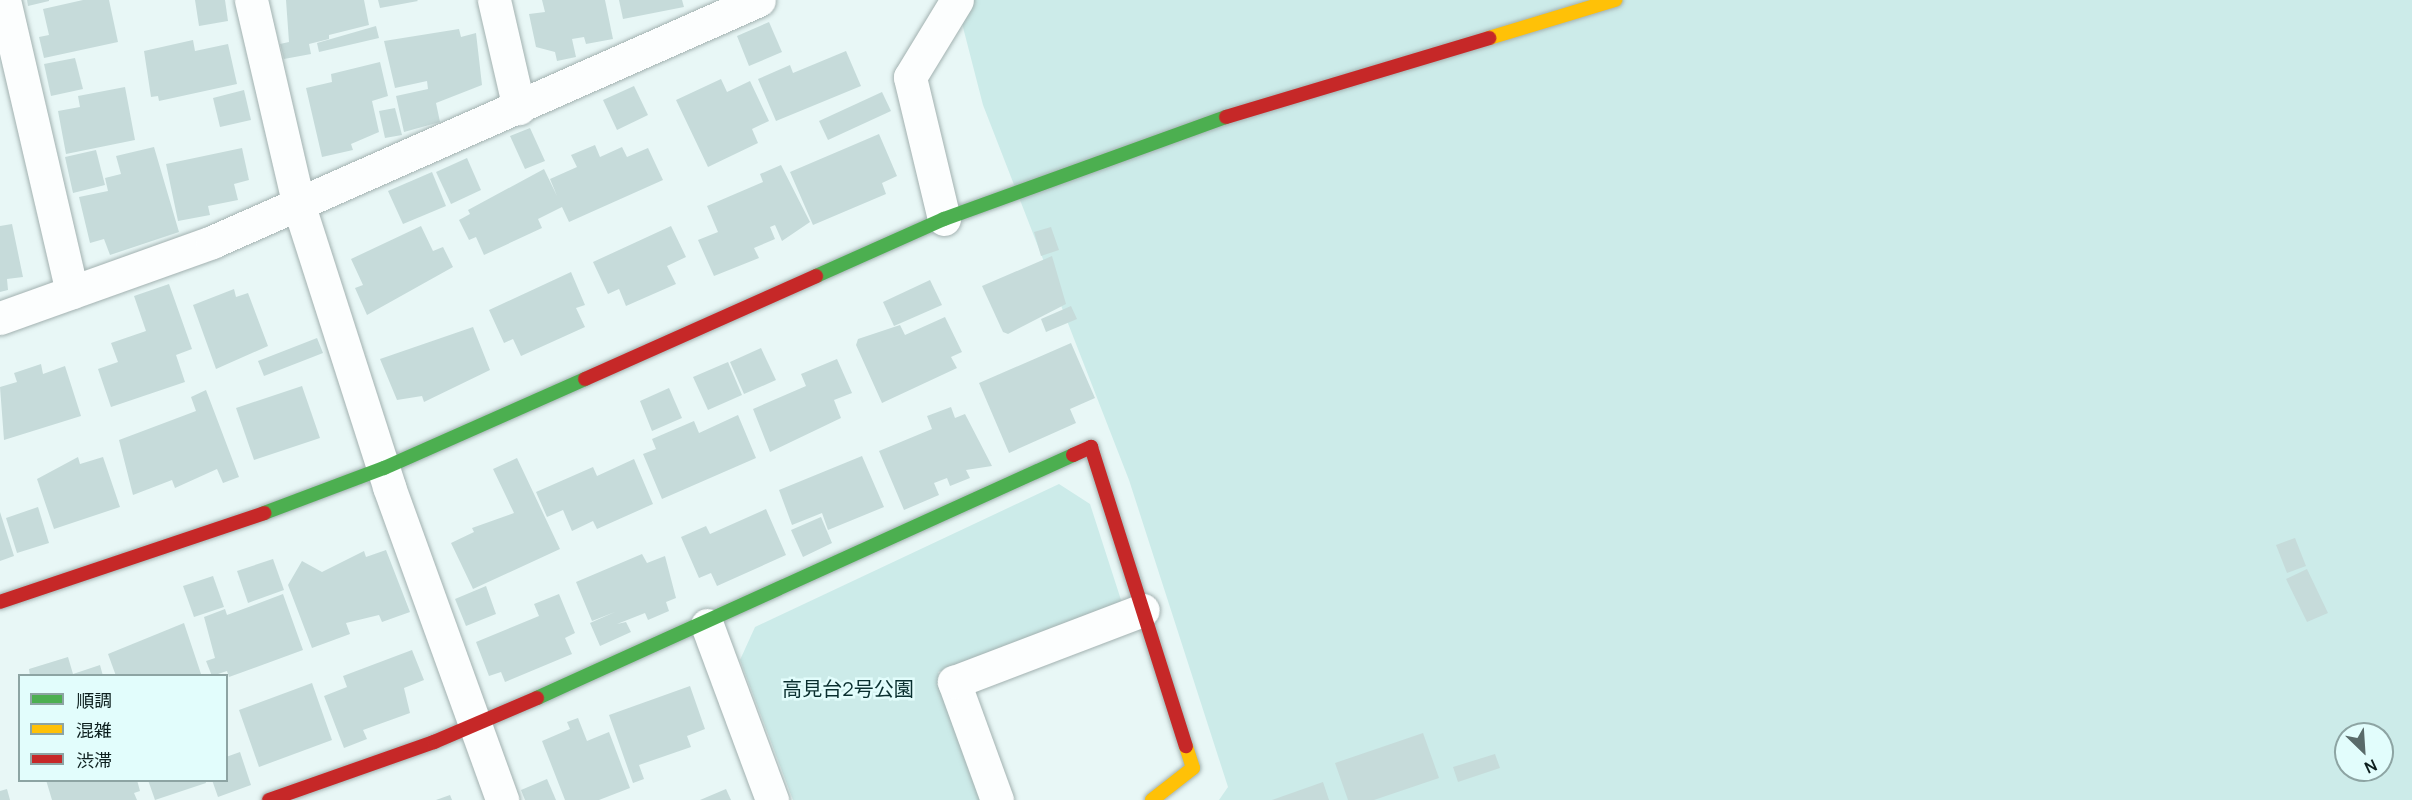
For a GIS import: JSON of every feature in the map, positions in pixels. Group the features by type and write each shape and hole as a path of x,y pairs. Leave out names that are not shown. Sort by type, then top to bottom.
{"street":[{"path":"4,0 72,292"},
{"path":"251,0 299,206 384,468 502,800"},
{"path":"494,0 519,108"},
{"path":"944,219 910,77 957,0"},
{"path":"0,602 155,553 384,468 944,219 1169,134 1615,0"},
{"path":"0,318 299,206 747,3"},
{"path":"269,800 474,724 707,625 1090,447 1193,768 1152,800"},
{"path":"997,800 954,682 1143,610"},
{"path":"707,625 772,800"}],"green space":[{"path":"956,0 2412,0 2412,800 1219,800 1228,787 1129,480 983,105"},
{"name":"高見台2号公園","path":"1059,484 1090,504 1122,603 938,672 985,800 793,800 740,660 755,627"}],"building":[{"path":"27,0 49,0 49,1 28,6"},
{"path":"83,0 109,0 118,42 44,58 39,37 49,35 43,9"},
{"path":"195,0 225,0 228,21 199,26"},
{"path":"286,0 364,0 369,25 329,35 329,39 309,44 311,54 284,59 280,44 289,42"},
{"path":"378,0 417,0 418,1 380,8"},
{"path":"542,0 605,0 613,39 586,44 584,37 572,39 576,57 557,61 555,52 536,47 529,14 545,12"},
{"path":"619,0 682,0 684,7 623,19"},
{"path":"769,22 782,52 749,66 737,36"},
{"path":"376,26 379,38 319,52 317,43"},
{"path":"459,29 461,37 476,33 482,85 436,103 440,122 404,132 396,96 428,89 427,81 395,88 384,41"},
{"path":"193,40 195,51 228,44 237,84 159,101 158,96 151,97 144,51"},
{"path":"846,51 861,86 776,121 758,79 790,65 793,73"},
{"path":"75,58 83,89 51,96 44,64"},
{"path":"380,62 388,96 372,101 379,132 351,144 353,150 322,157 306,88 332,82 331,74"},
{"path":"721,79 727,92 750,81 769,121 752,129 758,143 708,167 676,100"},
{"path":"634,86 648,115 617,130 603,100"},
{"path":"125,87 135,140 66,154 58,111 80,107 78,96"},
{"path":"244,90 251,120 220,127 213,98"},
{"path":"882,92 891,111 828,140 819,121"},
{"path":"395,108 402,135 385,138 379,111"},
{"path":"530,128 545,161 525,169 510,136"},
{"path":"879,134 897,176 882,183 886,194 813,225 790,172"},
{"path":"595,145 600,157 622,147 627,157 648,148 663,180 569,222 562,207 538,219 542,228 484,255 476,237 469,240 459,220 470,214 468,210 544,169 557,196 550,179 577,167 571,155"},
{"path":"154,147 179,232 110,255 104,239 90,243 79,197 108,191 105,178 121,174 116,156"},
{"path":"242,148 249,180 234,184 238,200 208,206 210,215 178,221 166,164"},
{"path":"96,150 105,185 73,193 65,157"},
{"path":"467,158 481,190 451,204 436,172"},
{"path":"781,165 810,222 782,241 775,225 770,227 775,239 754,248 759,258 714,276 698,240 718,232 707,206 763,182 760,174"},
{"path":"432,172 446,206 403,224 388,191"},
{"path":"12,224 23,277 7,279 8,290 0,292 0,226"},
{"path":"421,226 433,251 443,247 453,267 367,315 355,288 363,285 351,259"},
{"path":"671,226 686,257 667,266 676,284 626,306 619,289 608,294 593,262"},
{"path":"1051,227 1059,250 1041,256 1034,232"},
{"path":"1052,256 1066,304 1008,334 1003,332 982,286"},
{"path":"571,272 585,305 576,308 585,327 521,356 513,339 504,343 489,310"},
{"path":"930,280 942,305 894,326 883,302"},
{"path":"169,284 192,349 176,355 185,382 111,407 98,369 118,362 111,343 146,331 134,296"},
{"path":"234,289 236,297 248,293 268,346 216,369 193,305"},
{"path":"1071,306 1077,319 1046,332 1041,319"},
{"path":"945,317 962,352 951,357 957,368 882,403 856,345 858,339 900,325 905,335"},
{"path":"473,327 490,370 424,402 422,396 397,400 380,359"},
{"path":"317,338 323,353 264,376 258,361"},
{"path":"1071,343 1095,398 1070,409 1076,423 1009,453 979,383"},
{"path":"761,348 776,380 744,394 730,362"},
{"path":"837,359 852,393 834,400 841,418 770,452 753,409 806,386 801,374"},
{"path":"728,362 742,395 708,410 693,377"},
{"path":"41,364 43,374 65,366 81,416 4,440 0,387 17,382 14,373"},
{"path":"302,386 320,438 254,460 236,408"},
{"path":"669,388 682,418 652,431 640,401"},
{"path":"206,390 239,477 223,483 217,469 175,488 172,480 133,495 119,440 196,411 191,397"},
{"path":"951,407 955,418 965,414 992,466 966,470 970,478 950,486 947,478 934,483 939,495 904,510 879,451 932,429 927,416"},
{"path":"738,415 756,458 662,499 643,454 656,449 652,439 694,421 699,433"},
{"path":"862,456 884,507 828,530 822,513 792,525 779,490"},
{"path":"78,457 80,464 103,457 120,507 54,529 37,479"},
{"path":"517,458 560,549 473,589 451,543 474,532 472,528 514,513 493,469"},
{"path":"634,459 653,504 597,529 593,521 572,531 563,510 547,517 536,492 593,467 597,476"},
{"path":"38,507 49,543 17,553 6,518"},
{"path":"766,509 786,555 717,586 711,573 699,578 681,537 706,526 710,534"},
{"path":"0,512 14,556 0,561"},
{"path":"821,517 832,543 803,557 791,530"},
{"path":"2295,538 2306,566 2287,573 2276,545"},
{"path":"386,550 410,612 382,622 379,615 346,623 350,634 312,648 288,585 302,561 322,572 364,551 366,557"},
{"path":"642,554 647,563 665,556 676,598 666,602 669,611 648,620 645,613 617,624 626,622 631,632 600,646 590,623 615,612 592,621 576,582"},
{"path":"273,559 284,590 248,603 237,571"},
{"path":"2307,569 2328,613 2307,622 2286,579"},
{"path":"213,576 224,607 194,617 183,586"},
{"path":"486,586 496,614 466,626 455,599"},
{"path":"283,594 303,650 229,677 227,671 211,674 206,661 215,658 204,617 225,609 227,615"},
{"path":"559,594 575,633 565,638 572,654 505,682 501,672 489,676 476,642 539,616 534,604"},
{"path":"184,623 201,674 115,674 108,654"},
{"path":"412,650 424,680 404,688 410,713 363,730 367,739 344,748 324,696 347,687 343,676"},
{"path":"68,657 73,674 30,674 29,669"},
{"path":"100,665 102,674 73,674"},
{"path":"312,683 332,740 259,767 239,710"},
{"path":"690,686 705,729 687,736 691,747 639,765 644,779 633,783 609,715"},
{"path":"578,718 587,741 609,732 630,788 599,800 565,800 542,741 570,729 567,722"},
{"path":"1423,733 1439,778 1374,800 1348,800 1335,763"},
{"path":"240,752 251,785 218,797 213,782 228,782 228,756"},
{"path":"1495,754 1500,768 1458,782 1453,767"},
{"path":"547,779 556,800 525,800 521,790"},
{"path":"47,782 138,782 140,791 134,793 137,800 52,800"},
{"path":"149,782 206,782 206,783 155,800"},
{"path":"1323,782 1329,800 1272,800"},
{"path":"7,789 10,800 0,800 0,791"},
{"path":"726,789 731,800 700,800"},
{"path":"450,795 452,800 436,800"}],"traffic: fast":[{"path":"816,276 944,219 1226,117"},
{"path":"264,513 384,468 585,379"},
{"path":"537,698 1073,455"}],"traffic: slow":[{"path":"1489,38 1615,0"},
{"path":"1152,800 1193,768 1186,746"}],"traffic: jam":[{"path":"1226,117 1489,38"},
{"path":"585,379 816,276"},
{"path":"1073,455 1091,447 1186,746"},
{"path":"0,602 264,513"},
{"path":"269,800 434,742 537,698"}]}
